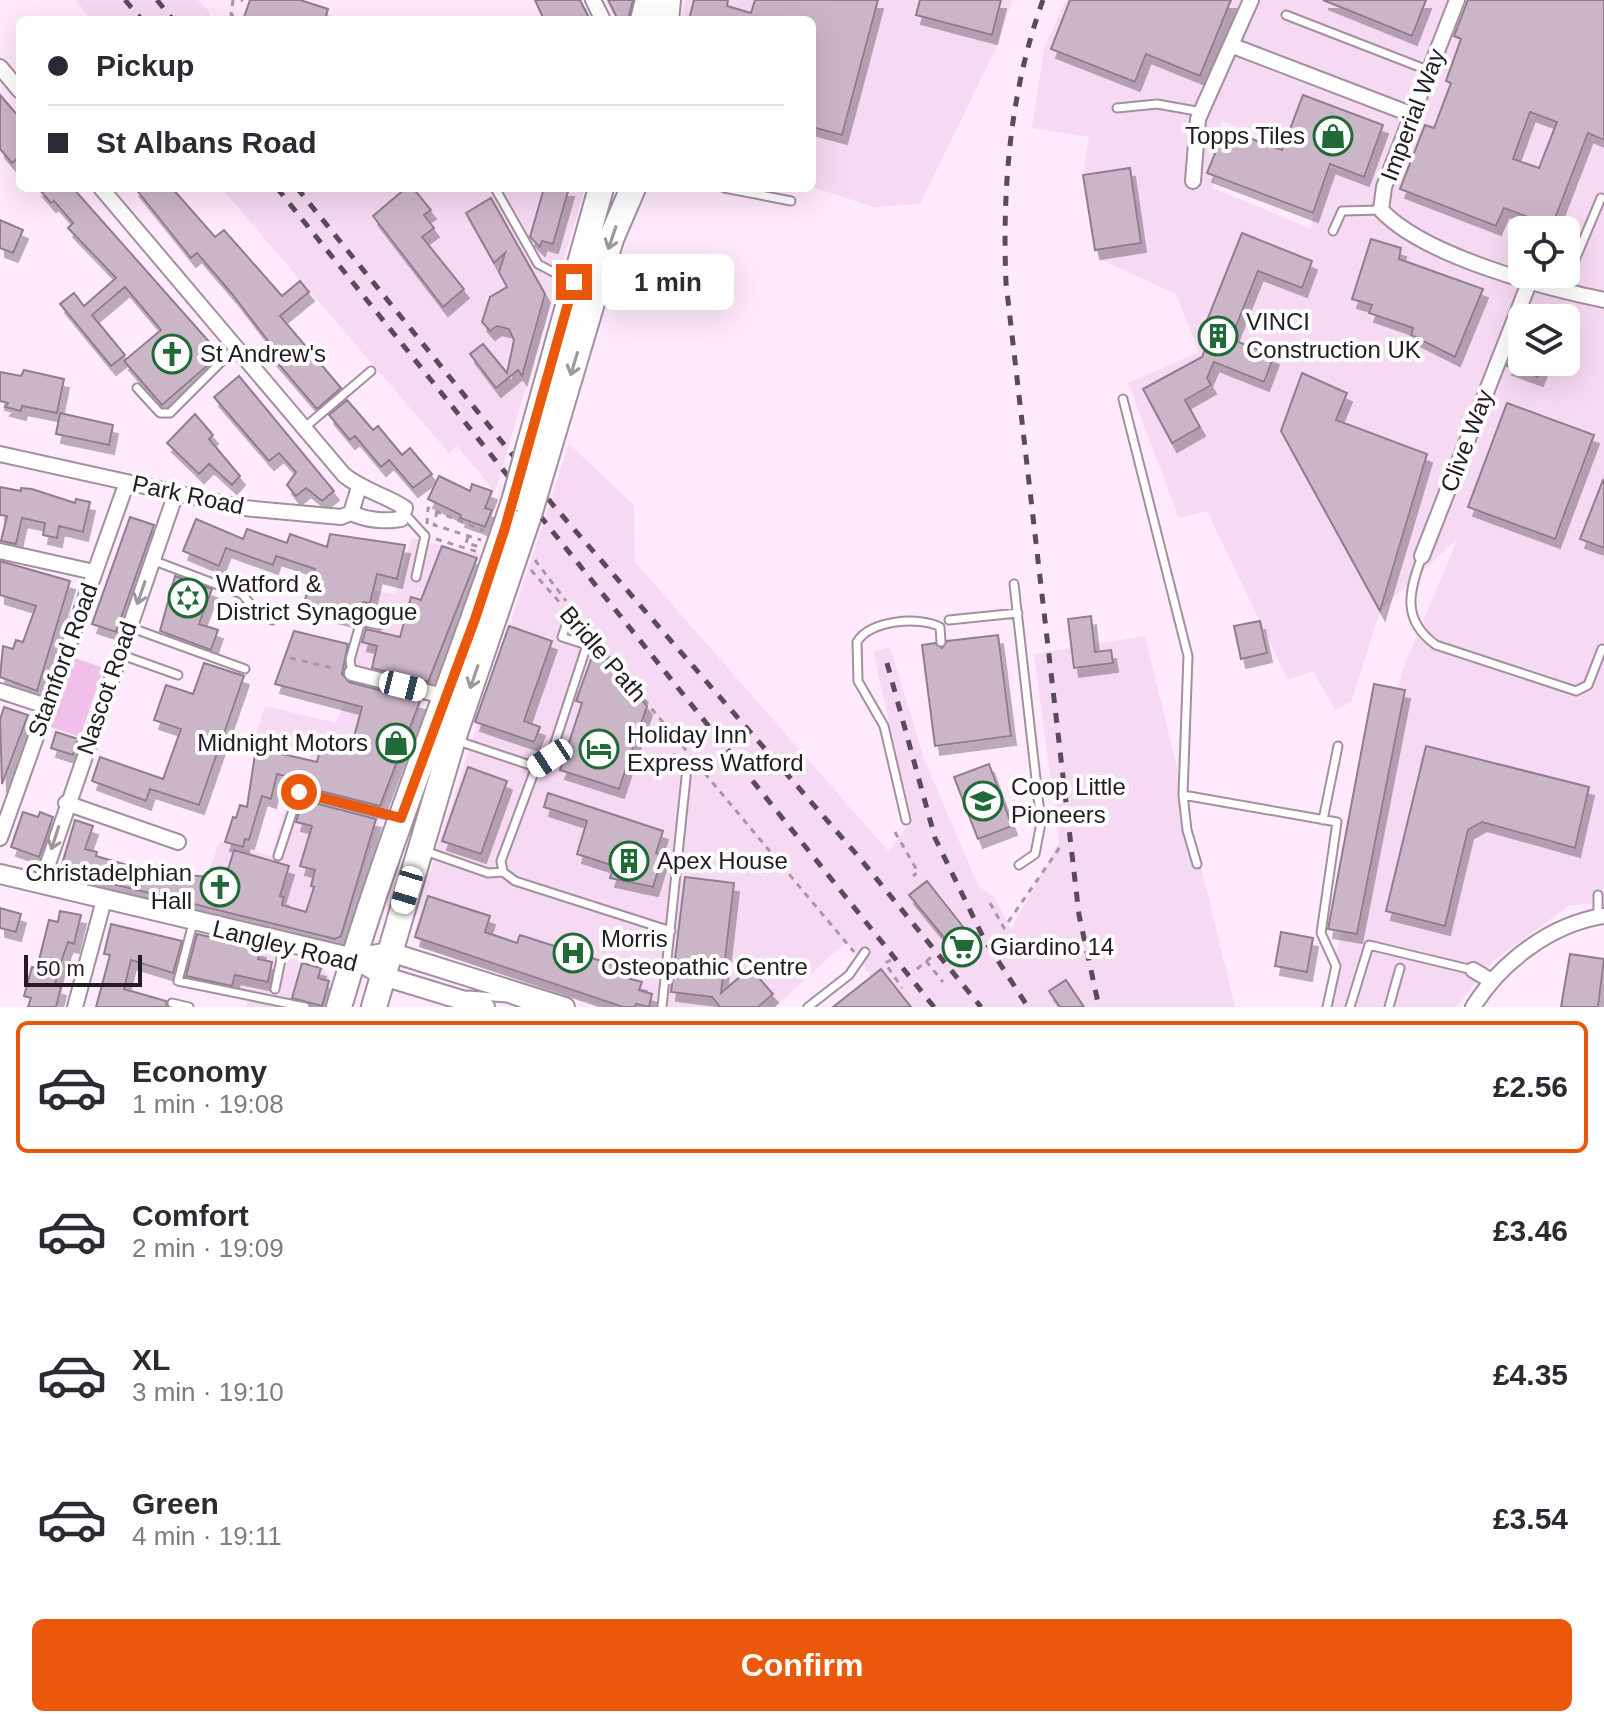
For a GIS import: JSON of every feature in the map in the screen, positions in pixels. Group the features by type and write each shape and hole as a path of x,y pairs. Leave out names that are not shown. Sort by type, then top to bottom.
{"main road":[{"path":"354,1007 420,849 585,286 600,192"},
{"path":"585,286 611,239 631,192"},
{"path":"374,1007 373,962 401,818 522,506"},
{"path":"339,1007 373,962"}],"street":[{"path":"1193,181 1202,112 1251,0"},
{"name":"Imperial Way","path":"1457,0 1384,187 1381,210 1397,227 1508,274"},
{"path":"1233,46 1413,115"},
{"path":"0,67 16,86"},
{"path":"104,192 304,428 359,487 386,496 405,508 405,514"},
{"name":"Clive Way","path":"1422,556 1527,288"},
{"path":"1550,288 1604,300"},
{"name":"Park Road","path":"0,454 244,508 341,517 351,513 362,518 393,521 405,514"},
{"name":"Stamford Road","path":"0,838 127,482"},
{"path":"351,513 359,487"},
{"name":"Nascot Road","path":"41,884 66,803 176,493"},
{"path":"0,551 94,572"},
{"path":"352,673 447,697"},
{"path":"0,691 46,706"},
{"path":"66,803 178,842"},
{"name":"Langley Road","path":"0,874 193,923 373,962"},
{"path":"75,1007 104,900"},
{"path":"1473,1007 1490,980 1540,940 1601,917"},
{"path":"373,962 451,997 485,1007"},
{"path":"373,962 565,1007"},
{"path":"1473,970 1490,980"}],"lane":[{"path":"1286,15 1430,71"},
{"path":"1117,108 1157,104 1202,112"},
{"path":"497,192 538,264 585,286"},
{"path":"745,192 791,201"},
{"path":"1562,291 1601,198"},
{"path":"1333,231 1342,211 1381,210"},
{"path":"137,388 160,413 170,413 235,348"},
{"path":"304,428 371,371"},
{"path":"1123,399 1188,656 1183,795 1187,830 1197,864"},
{"path":"405,514 425,536 416,577"},
{"path":"1422,556 1411,587 1410,607 1419,630 1436,645 1576,691 1588,685 1602,649"},
{"path":"152,560 242,594 257,612 272,620"},
{"path":"1014,584 1041,823 1035,854 1019,865"},
{"path":"503,872 501,861 536,767 550,758 587,645 562,637 571,611"},
{"path":"949,620 1018,613"},
{"path":"352,673 350,660 361,621 379,625"},
{"path":"906,820 884,726 858,681 857,642 871,629 926,622 940,627 941,642"},
{"path":"129,627 245,669"},
{"path":"119,654 178,675"},
{"path":"453,739 536,767"},
{"path":"1323,820 1338,746"},
{"path":"662,1007 687,768 674,759"},
{"path":"278,856 299,792 401,818"},
{"path":"1183,795 1337,822 1321,933 1336,966 1327,1007"},
{"path":"420,849 488,873 503,872 515,881 671,931"},
{"path":"1598,895 1601,917"},
{"path":"193,923 178,981 268,1003 305,1007"},
{"path":"275,989 284,943"},
{"path":"1350,1007 1369,945 1473,970"},
{"path":"808,1007 849,975 862,955"},
{"path":"1389,1007 1400,968"},
{"path":"451,997 476,994 507,998 532,1007"},
{"path":"172,1003 189,1007"}],"path":[{"path":"468,536 466,543 483,550 425,536 428,508 489,533"},
{"path":"437,510 434,525 481,540"},
{"path":"535,560 563,595 571,611"},
{"name":"Bridle Path","path":"532,571 557,602 571,611 674,737 862,955"},
{"path":"290,658 352,673"},
{"path":"895,832 911,855 918,872 913,876"},
{"path":"990,903 1004,928 1060,847"},
{"path":"959,936 979,959"},
{"path":"917,969 935,954"},
{"path":"891,960 885,963 902,988"},
{"path":"926,961 943,982"}],"shaded area":[{"path":"76,0 197,0 210,12 209,16 88,16"},
{"path":"685,0 1012,0 999,42 920,204 874,207 816,188 816,16 682,16"},
{"path":"1066,0 1604,0 1604,903 1570,905 1493,961 1456,1007 1324,1007 1402,671 1458,538 1380,611 1351,702 1335,710 1313,671 1288,680 1207,511 1179,518 1128,383 1199,352 1176,294 1102,260 1095,250 1083,175 1089,137 1032,128 1044,49","holes":["1222,121 1352,173 1329,167 1313,213 1311,229 1213,188"]},
{"path":"224,192 584,192 495,492 457,446 449,453"},
{"path":"569,444 634,505 635,562 889,852 912,819 873,652 890,647 924,759 978,886 994,897 1011,929 1059,842 1034,654 1145,636 1235,1007 833,1007 871,977 846,942 775,1007 604,1007 422,948 414,935 437,848"},
{"path":"411,538 479,554 386,799 343,935 336,939 226,915 238,876 211,867 219,842 272,856 290,790 303,787 311,753 254,739 265,706 336,723 355,678 342,673 354,620 301,607 313,575 396,595"},
{"path":"75,658 104,668 80,737 51,727"},
{"path":"195,932 322,967 331,980 324,1007 246,1007 247,1001 171,985 186,934"}],"building":[{"path":"250,0 300,0 328,9 326,16 244,16"},
{"path":"535,0 580,0 588,16 542,16"},
{"path":"608,0 633,0 629,16 616,16"},
{"path":"694,0 728,0 727,6 751,13 755,0 878,0 842,135 816,128 816,16 690,16"},
{"path":"920,0 1001,0 992,35 916,15"},
{"path":"1070,0 1231,0 1200,76 1146,54 1135,82 1051,49"},
{"path":"1323,0 1426,0 1412,36"},
{"path":"1468,0 1604,0 1604,140 1588,133 1556,216 1525,216 1504,208 1496,226 1400,189 1425,125 1434,128 1451,83 1446,81 1461,39 1454,36","holes":["1530,112 1557,122 1539,168 1513,159"]},
{"path":"0,95 16,113 16,160 12,163 0,149"},
{"path":"1303,95 1383,125 1364,177 1330,164 1313,213 1207,173 1225,129 1282,150"},
{"path":"1130,168 1141,243 1095,250 1083,175"},
{"path":"41,192 77,192 211,344 206,348 215,359 162,405 124,361 161,330 125,287 92,315 125,355 111,366 60,304 74,293 84,306 116,278 68,228 73,223 54,201 51,203"},
{"path":"138,192 176,192 215,237 224,230 282,296 300,281 309,292 280,316 341,388 317,409 263,346 268,341 232,294 197,253 191,258"},
{"path":"401,192 416,192 431,210 424,215 434,228 422,237 464,289 443,307 373,216"},
{"path":"543,192 568,192 553,244 542,241 540,247 530,237"},
{"path":"491,198 545,294 522,376 518,370 496,388 470,354 483,344 507,373 514,340 509,329 497,326 490,331 482,322 490,297 507,287 499,272 505,253 494,263 466,213"},
{"path":"0,220 23,230 13,253 0,248"},
{"name":"VINCI Construction UK","path":"1242,233 1312,261 1302,288 1258,271 1231,339 1274,356 1264,382 1214,362 1207,378 1211,385 1185,400 1200,427 1172,443 1143,389 1202,357 1207,344 1202,333"},
{"path":"1371,239 1401,248 1399,259 1483,289 1455,357 1411,335 1413,328 1369,313 1372,305 1352,299"},
{"path":"24,370 64,379 57,413 22,406 21,411 5,407 8,403 0,401 0,372 21,376"},
{"path":"1302,373 1347,393 1336,420 1427,454 1380,611 1281,431"},
{"path":"239,376 334,491 322,501 306,488 296,496 287,485 296,472 279,453 269,461 214,397"},
{"path":"347,400 373,430 378,426 402,455 410,448 432,474 413,488 389,460 381,467 355,436 350,440 329,415"},
{"path":"1507,403 1594,435 1555,539 1468,507"},
{"path":"60,413 113,425 109,445 56,434"},
{"path":"195,414 213,435 209,439 240,476 232,485 209,464 199,474 167,443"},
{"path":"439,476 470,491 472,484 492,491 485,508 492,510 485,527 460,518 461,515 428,499"},
{"path":"1604,480 1604,548 1580,539"},
{"path":"0,487 21,491 21,488 32,489 75,503 76,499 90,502 83,532 59,526 57,538 43,535 45,523 22,518 16,544 1,541 7,516 0,515"},
{"path":"130,517 154,525 116,632 92,624"},
{"path":"196,519 243,539 247,529 287,543 290,534 327,547 330,534 405,545 397,579 377,574 370,603 363,602 355,620 303,606 315,569 276,556 273,565 226,548 219,566 183,551"},
{"path":"442,546 477,558 428,682 372,668 377,646 362,642 366,629 400,637 411,597 421,600"},
{"path":"0,561 70,581 37,691 0,677 3,646 13,649 16,640 23,642 36,606 0,595"},
{"path":"175,576 212,589 199,624 218,630 211,650 160,631"},
{"path":"1091,616 1095,652 1111,650 1113,663 1074,668 1068,619"},
{"path":"1260,621 1267,653 1241,659 1234,626"},
{"path":"509,626 552,641 524,721 540,727 534,742 475,722"},
{"path":"294,631 348,644 342,674 349,682 420,701 380,806 304,787 306,781 277,774 271,799 262,796 249,840 245,839 243,847 225,842 240,805 247,807 256,748 317,762 321,746 344,752 346,743 352,744 362,707 275,684"},
{"path":"998,635 1011,736 935,746 922,645 935,643 942,648 947,641"},
{"path":"596,646 647,706 619,789 560,770 582,703 576,701"},
{"path":"204,663 244,676 199,805 150,789 146,801 92,781 100,757 163,779 181,729 154,720 166,685 193,694"},
{"path":"1374,684 1405,690 1357,934 1328,929"},
{"path":"4,707 28,715 2,784 0,720"},
{"path":"56,732 78,739 73,755 51,748"},
{"path":"1426,746 1589,787 1575,848 1482,822 1468,830 1445,926 1386,911"},
{"name":"Coop Little Pioneers","path":"989,764 1012,826 978,839 954,777"},
{"path":"468,767 507,781 481,854 442,841"},
{"path":"548,793 663,831 656,853 663,855 653,887 610,878 614,866 577,854 587,821 544,807"},
{"path":"303,800 376,819 341,936 335,939 60,871 75,820 93,826 85,849 97,852 96,856 186,882 188,875 209,877 211,869 227,873 234,850 289,866 280,896 284,897 282,905 306,912 314,887 311,886 315,870 300,866 312,826 296,822"},
{"path":"23,812 38,817 40,812 53,817 39,857 11,847"},
{"path":"685,877 734,883 721,993 750,968 773,994 758,1007 720,1007 712,997 671,992"},
{"path":"927,881 975,942 959,956 909,895"},
{"path":"428,896 490,916 485,932 517,943 520,935 626,969 623,977 642,982 639,990 652,994 649,1007 636,1004 635,1007 623,1007 415,937"},
{"path":"0,908 21,914 16,932 0,928"},
{"path":"60,911 81,915 74,944 68,942 59,968 55,985 61,987 56,1007 28,1007 31,998 24,996 32,967 37,968 49,920 58,922"},
{"path":"111,924 182,941 173,973 131,960 124,989 166,1001 167,1007 96,1007 110,955 104,954"},
{"path":"1281,932 1313,938 1307,972 1275,966"},
{"path":"197,934 261,949 258,959 272,962 268,982 235,975 232,986 186,976"},
{"path":"1570,954 1604,959 1598,1007 1561,1007"},
{"path":"302,963 321,968 318,978 329,981 322,1006 292,998"},
{"path":"881,969 911,1007 833,1007 871,977"},
{"path":"1066,980 1084,1007 1060,1007 1049,991"}],"railway":[{"path":"125,0 139,16"},
{"path":"157,0 170,16"},
{"path":"1043,0 1023,69 1011,140 1005,212 1006,283 1079,915 1099,1007"},
{"path":"280,192 934,1007"},
{"path":"300,192 553,505 858,856 981,1007"},
{"path":"887,663 935,838 984,939 1028,1007"}],"place":[{"name":"Topps Tiles","path":"1333,136"},
{"name":"VINCI Construction UK","path":"1218,336"},
{"name":"St Andrew's","path":"172,354"},
{"name":"Watford & District Synagogue","path":"188,598"},
{"name":"Midnight Motors","path":"396,743"},
{"name":"Holiday Inn Express Watford","path":"599,749"},
{"name":"Coop Little Pioneers","path":"983,801"},
{"name":"Apex House","path":"629,861"},
{"name":"Christadelphian Hall","path":"220,887"},
{"name":"Giardino 14","path":"962,947"},
{"name":"Morris Osteopathic Centre","path":"573,953"}],"route":[{"path":"299,792 401,818 475,619 515,498 574,282"}]}
